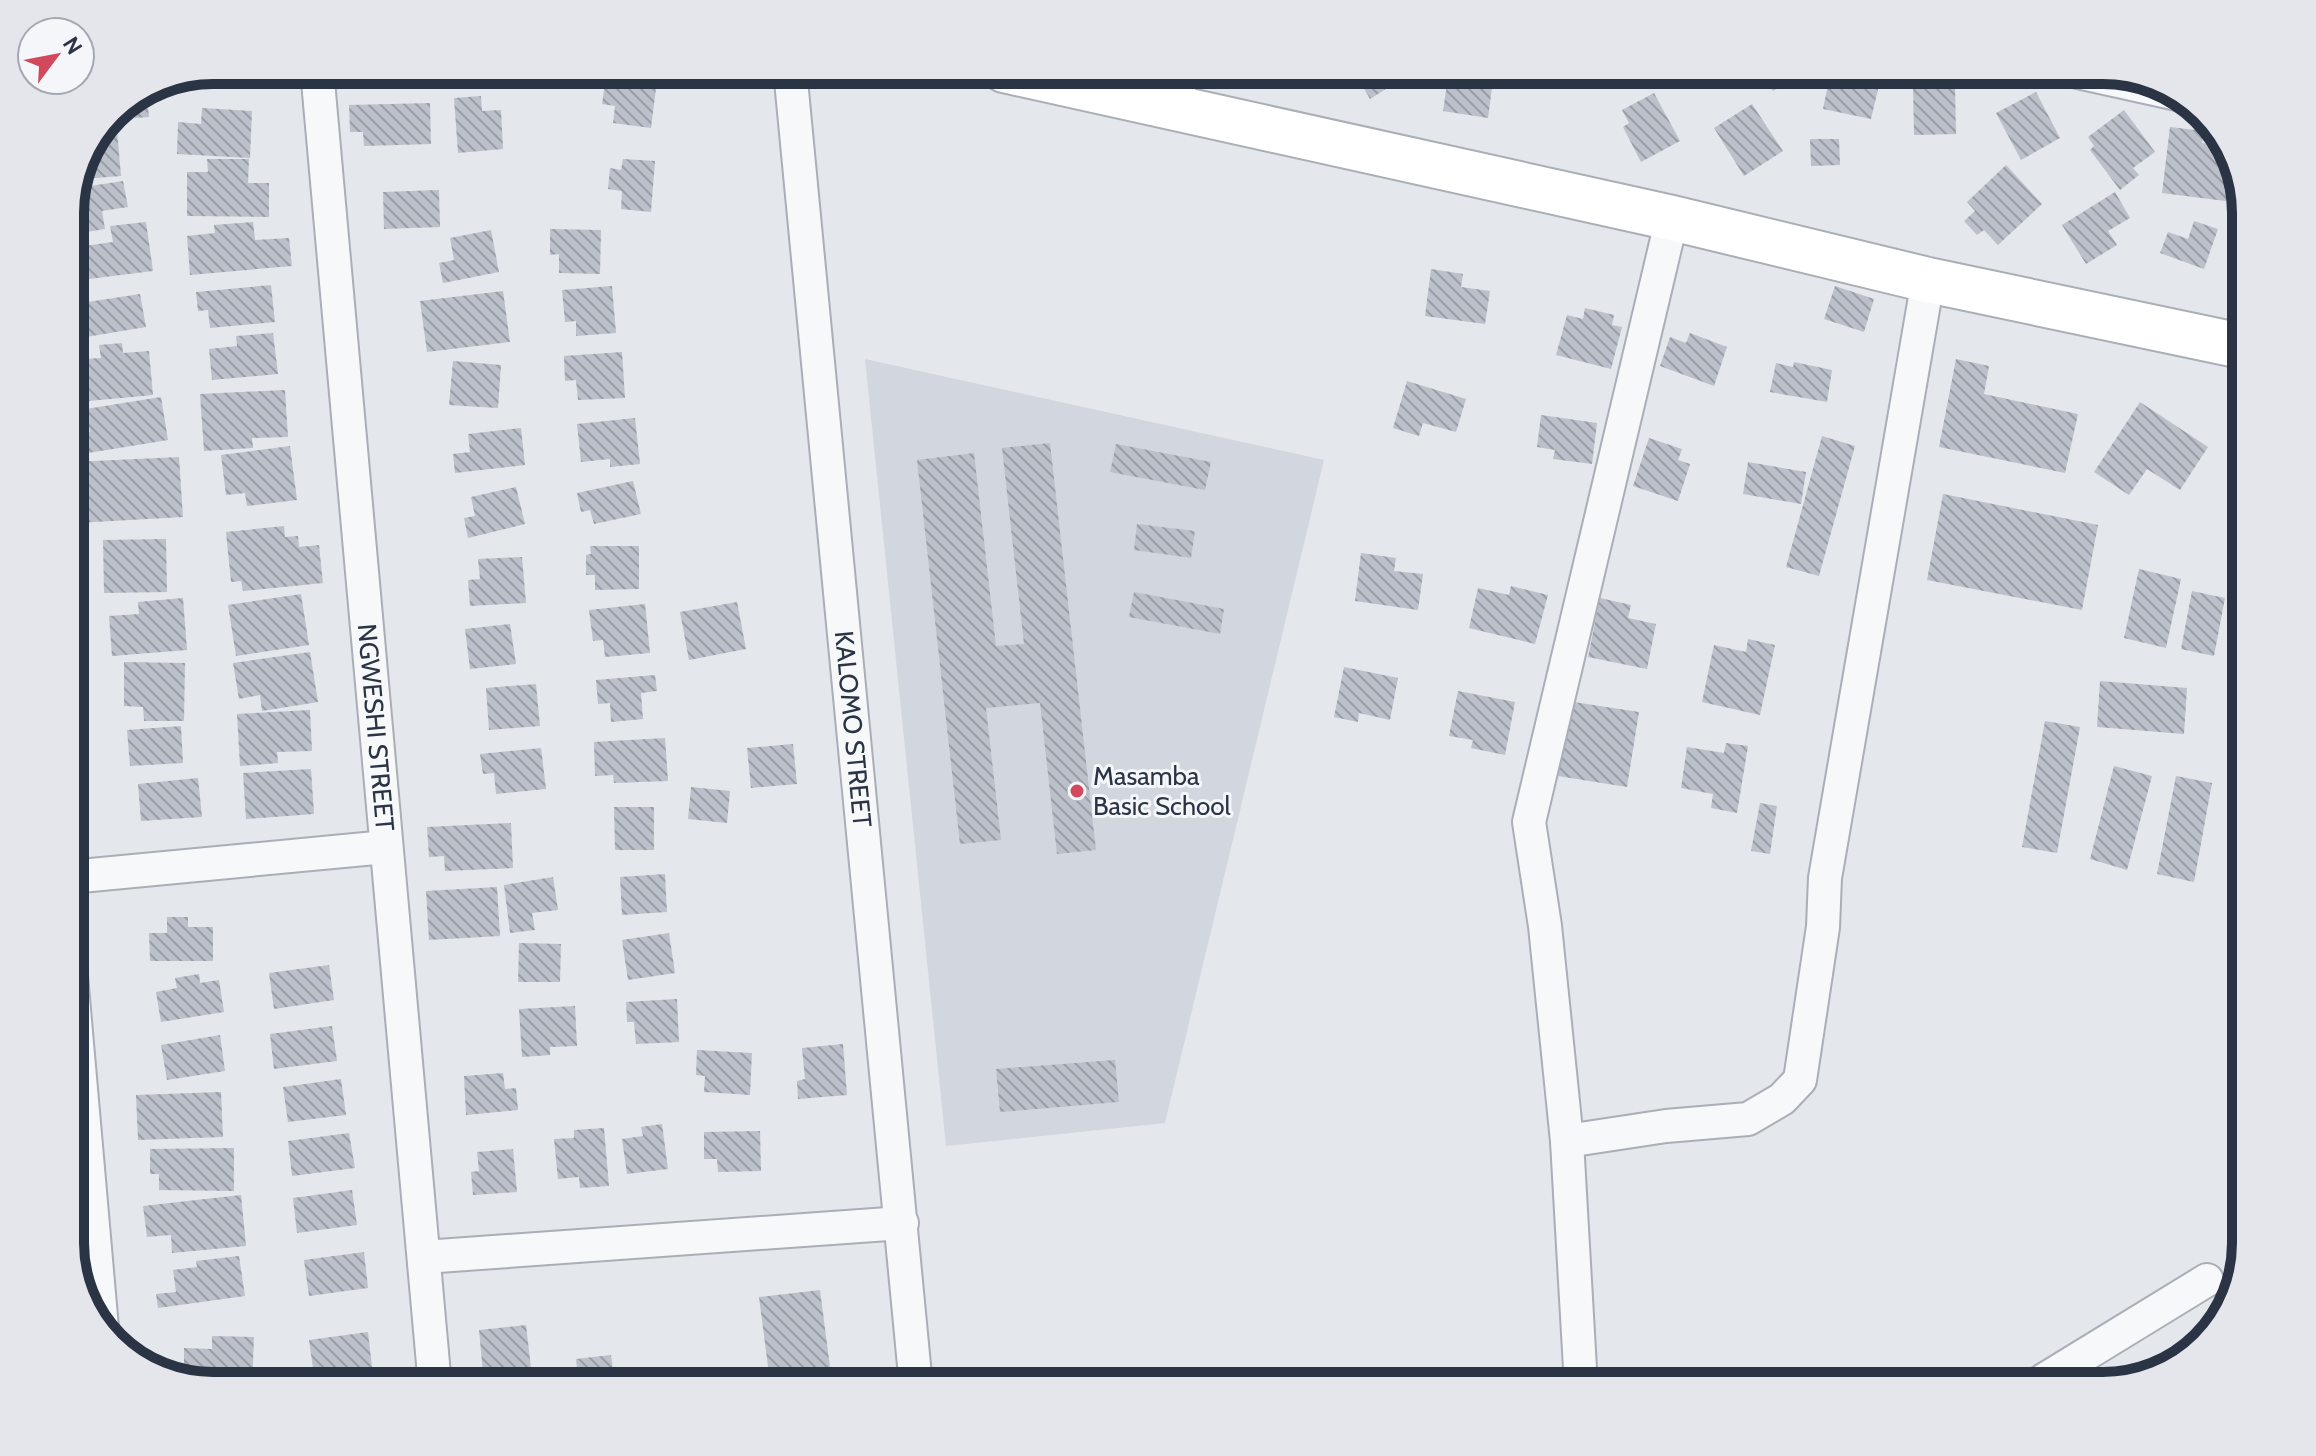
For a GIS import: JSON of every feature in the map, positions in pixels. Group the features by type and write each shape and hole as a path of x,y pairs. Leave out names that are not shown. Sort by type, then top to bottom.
{"street":[{"name":"NGWESHI STREET","path":"318,84 434,1372"},
{"name":"KALOMO STREET","path":"791,84 915,1372"},
{"path":"1140,84 1179,88 1672,218 1928,280 2232,344"},
{"path":"1580,1372 1567,1141 1543,913 1529,822 1672,218"},
{"path":"1567,1141 1666,1126 1748,1119 1782,1099 1800,1080 1823,927 1825,878 1928,280"},
{"path":"84,876 386,847"},
{"path":"84,1123 100,1306"},
{"path":"424,1257 902,1223"},
{"path":"2057,1372 2207,1280"}],"shaded area":[{"name":"Masamba Basic School","path":"865,359 1324,460 1165,1123 946,1146"}],"building":[{"path":"605,84 656,84 651,128 613,123 615,106 602,104"},
{"path":"1361,84 1394,84 1370,99"},
{"path":"1447,84 1492,84 1488,118 1443,111"},
{"path":"1768,84 1785,84 1773,91"},
{"path":"1828,84 1879,84 1871,119 1823,109"},
{"path":"1913,86 1955,86 1956,134 1914,135"},
{"path":"2036,92 2060,138 2021,160 1996,113"},
{"path":"1654,93 1680,141 1641,162 1623,127 1629,123 1622,110"},
{"path":"481,96 482,111 501,110 503,149 458,153 454,98"},
{"path":"147,103 149,117 126,119"},
{"path":"430,103 431,144 364,146 363,132 350,132 349,105"},
{"path":"1752,104 1783,151 1744,176 1714,128"},
{"path":"202,108 252,111 250,158 177,154 178,122 201,124"},
{"path":"2124,110 2155,152 2133,168 2139,175 2120,190 2090,150 2094,146 2088,137"},
{"path":"2170,127 2201,131 2202,143 2212,145 2219,156 2232,202 2162,193"},
{"path":"115,130 121,176 88,179 106,141"},
{"path":"1810,139 1839,139 1840,165 1811,166"},
{"path":"207,159 249,159 248,183 269,183 269,217 187,216 187,172 208,172"},
{"path":"623,159 655,161 651,212 621,209 622,191 608,189 610,168 621,170"},
{"path":"2006,165 2042,204 1998,245 1984,230 1977,235 1964,221 1975,211 1967,202"},
{"path":"123,181 128,207 102,211 105,229 84,232 87,187"},
{"path":"439,190 440,227 384,229 383,192"},
{"path":"2115,192 2130,218 2108,231 2117,245 2086,264 2062,225"},
{"path":"2194,221 2218,229 2204,269 2160,253 2168,232 2188,239"},
{"path":"146,222 153,271 89,279 84,246 113,242 110,226"},
{"path":"253,222 255,240 289,238 292,266 190,275 187,236 215,233 214,225"},
{"path":"550,229 601,230 600,274 559,273 559,254 550,255"},
{"path":"491,230 499,272 443,283 439,263 454,260 450,238"},
{"path":"1431,269 1463,274 1461,287 1490,291 1485,324 1425,316"},
{"path":"271,285 275,322 210,328 208,310 198,311 196,292"},
{"path":"612,286 616,333 576,336 576,321 565,322 562,290"},
{"path":"1835,286 1874,299 1864,332 1824,319"},
{"path":"503,291 510,342 427,352 420,301"},
{"path":"140,294 146,327 86,337 84,303"},
{"path":"1585,308 1614,315 1612,325 1622,327 1611,369 1556,355 1567,315 1583,319"},
{"path":"273,333 278,374 212,380 209,349 237,346 236,336"},
{"path":"1690,333 1727,347 1714,386 1660,366 1670,337 1686,343"},
{"path":"122,343 123,353 149,351 153,395 89,401 85,359 101,358 99,345"},
{"path":"622,352 625,398 578,400 576,380 565,381 564,356"},
{"path":"1956,359 1989,366 1984,394 2078,414 2065,473 1939,447"},
{"path":"453,361 501,365 498,408 449,405"},
{"path":"1794,362 1832,370 1827,402 1770,392 1776,363 1793,367"},
{"path":"1407,381 1466,399 1456,432 1423,423 1419,436 1393,428"},
{"path":"285,390 288,437 252,438 253,448 204,451 200,394"},
{"path":"161,397 168,440 84,454 84,433 90,432 86,409"},
{"path":"2140,402 2208,447 2180,490 2147,469 2129,495 2094,472"},
{"path":"1541,415 1597,423 1592,464 1553,459 1555,450 1537,447"},
{"path":"635,418 640,464 610,467 610,459 581,462 577,424"},
{"path":"521,428 525,465 455,473 453,454 470,452 468,434"},
{"path":"1822,436 1855,446 1819,576 1786,567"},
{"path":"1649,438 1682,449 1678,460 1690,464 1678,501 1633,486"},
{"path":"1050,443 1096,850 1057,854 1040,703 986,708 1001,840 960,844 917,460 974,453 996,646 1024,644 1002,448"},
{"path":"1116,444 1211,462 1205,490 1110,472"},
{"path":"290,446 297,500 247,506 245,493 226,495 221,455"},
{"path":"179,457 183,517 84,523 84,461"},
{"path":"1748,462 1806,472 1801,504 1743,494"},
{"path":"633,481 641,514 594,524 590,510 581,512 577,493"},
{"path":"516,487 525,524 468,538 464,518 475,516 471,497"},
{"path":"1943,494 2098,525 2082,610 1927,580"},
{"path":"1137,524 1195,531 1191,558 1134,550"},
{"path":"284,526 285,537 298,536 299,547 319,545 323,583 243,591 241,581 231,582 226,532"},
{"path":"166,539 167,592 104,593 103,540"},
{"path":"590,546 639,546 639,589 595,590 595,575 586,575 586,555 591,554"},
{"path":"1361,553 1396,558 1394,571 1423,574 1418,610 1355,601"},
{"path":"522,557 526,603 470,606 468,580 480,579 478,559"},
{"path":"2139,569 2181,579 2166,648 2124,638"},
{"path":"1511,586 1548,595 1535,644 1469,628 1478,588 1509,595"},
{"path":"2192,591 2225,598 2214,656 2181,649"},
{"path":"1134,592 1224,609 1220,634 1129,617"},
{"path":"301,594 309,645 236,656 228,605"},
{"path":"183,598 187,650 112,656 109,616 139,614 138,602"},
{"path":"1600,598 1631,605 1628,618 1656,624 1647,669 1588,657"},
{"path":"737,602 746,649 689,660 680,612"},
{"path":"645,604 650,653 605,657 603,640 593,641 589,610"},
{"path":"510,624 516,664 470,669 465,629"},
{"path":"1748,639 1775,645 1760,715 1702,702 1714,645 1746,652"},
{"path":"310,652 318,702 262,711 260,695 239,699 233,663"},
{"path":"124,662 185,663 184,721 144,721 143,707 124,706"},
{"path":"1344,667 1398,678 1390,720 1359,713 1358,722 1334,717"},
{"path":"655,675 657,691 641,693 643,719 611,722 610,703 598,704 596,680"},
{"path":"2100,681 2187,688 2184,734 2097,727"},
{"path":"536,684 540,726 489,730 486,688"},
{"path":"1458,691 1515,702 1505,755 1471,748 1473,740 1449,736"},
{"path":"1567,701 1639,712 1627,787 1545,774"},
{"path":"310,710 312,751 277,752 278,763 240,766 237,714"},
{"path":"2045,721 2080,727 2057,853 2022,847"},
{"path":"181,726 183,763 130,766 127,730"},
{"path":"665,738 668,781 614,783 613,775 595,776 594,742"},
{"path":"1726,743 1748,746 1737,813 1711,808 1713,794 1681,788 1687,747 1724,753"},
{"path":"793,744 797,784 751,788 747,748"},
{"path":"541,748 546,789 496,794 494,773 483,774 480,754"},
{"path":"2114,766 2152,776 2127,870 2090,859"},
{"path":"311,769 314,814 246,819 243,773"},
{"path":"2176,776 2212,783 2194,882 2157,874"},
{"path":"198,778 202,817 141,821 138,784"},
{"path":"691,787 730,791 727,823 688,819"},
{"path":"1760,803 1777,806 1770,854 1751,851"},
{"path":"614,807 654,807 654,850 615,850"},
{"path":"511,823 513,868 445,871 444,856 429,857 427,827"},
{"path":"665,874 667,912 622,915 620,877"},
{"path":"553,877 558,910 532,913 535,930 510,933 504,885"},
{"path":"497,887 500,936 429,940 426,891"},
{"path":"167,917 188,917 188,927 213,927 213,961 150,961 149,933 167,933"},
{"path":"669,933 675,973 628,980 622,940"},
{"path":"519,943 561,944 560,982 518,982"},
{"path":"329,965 334,1000 274,1009 269,973"},
{"path":"199,974 200,983 219,980 224,1012 161,1022 156,992 177,988 175,978"},
{"path":"677,999 679,1042 636,1044 634,1022 627,1022 626,1002"},
{"path":"575,1006 577,1046 550,1047 550,1055 522,1057 519,1009"},
{"path":"332,1026 337,1061 274,1069 270,1034"},
{"path":"220,1035 225,1071 167,1080 161,1045"},
{"path":"843,1044 847,1095 798,1099 797,1081 805,1079 802,1048"},
{"path":"697,1050 752,1053 750,1095 704,1092 705,1076 696,1075"},
{"path":"1115,1060 1119,1102 1000,1112 996,1069"},
{"path":"503,1073 505,1089 516,1088 518,1110 466,1115 464,1076"},
{"path":"341,1079 346,1115 288,1122 283,1087"},
{"path":"221,1092 223,1137 138,1140 136,1095"},
{"path":"662,1124 668,1169 627,1174 622,1139 643,1136 641,1127"},
{"path":"604,1128 609,1186 580,1188 579,1177 558,1179 554,1139 574,1138 574,1130"},
{"path":"760,1131 761,1171 718,1172 717,1159 704,1159 704,1132"},
{"path":"349,1133 355,1168 292,1176 288,1141"},
{"path":"234,1148 234,1191 159,1190 159,1174 150,1174 150,1149"},
{"path":"513,1149 517,1192 473,1195 471,1172 479,1171 477,1152"},
{"path":"352,1190 357,1225 297,1233 293,1198"},
{"path":"241,1195 246,1246 172,1253 171,1235 147,1237 143,1206"},
{"path":"364,1252 368,1288 309,1296 304,1260"},
{"path":"239,1256 245,1296 158,1308 156,1294 176,1292 173,1270 197,1267 196,1261"},
{"path":"820,1290 831,1372 769,1372 759,1297"},
{"path":"526,1325 531,1368 483,1372 479,1330"},
{"path":"368,1332 372,1367 314,1372 309,1340"},
{"path":"212,1336 254,1337 253,1372 184,1369 184,1348 212,1349"},
{"path":"611,1355 613,1372 577,1372 576,1359"}],"place":[{"name":"Masamba Basic School","path":"1077,791"}]}
